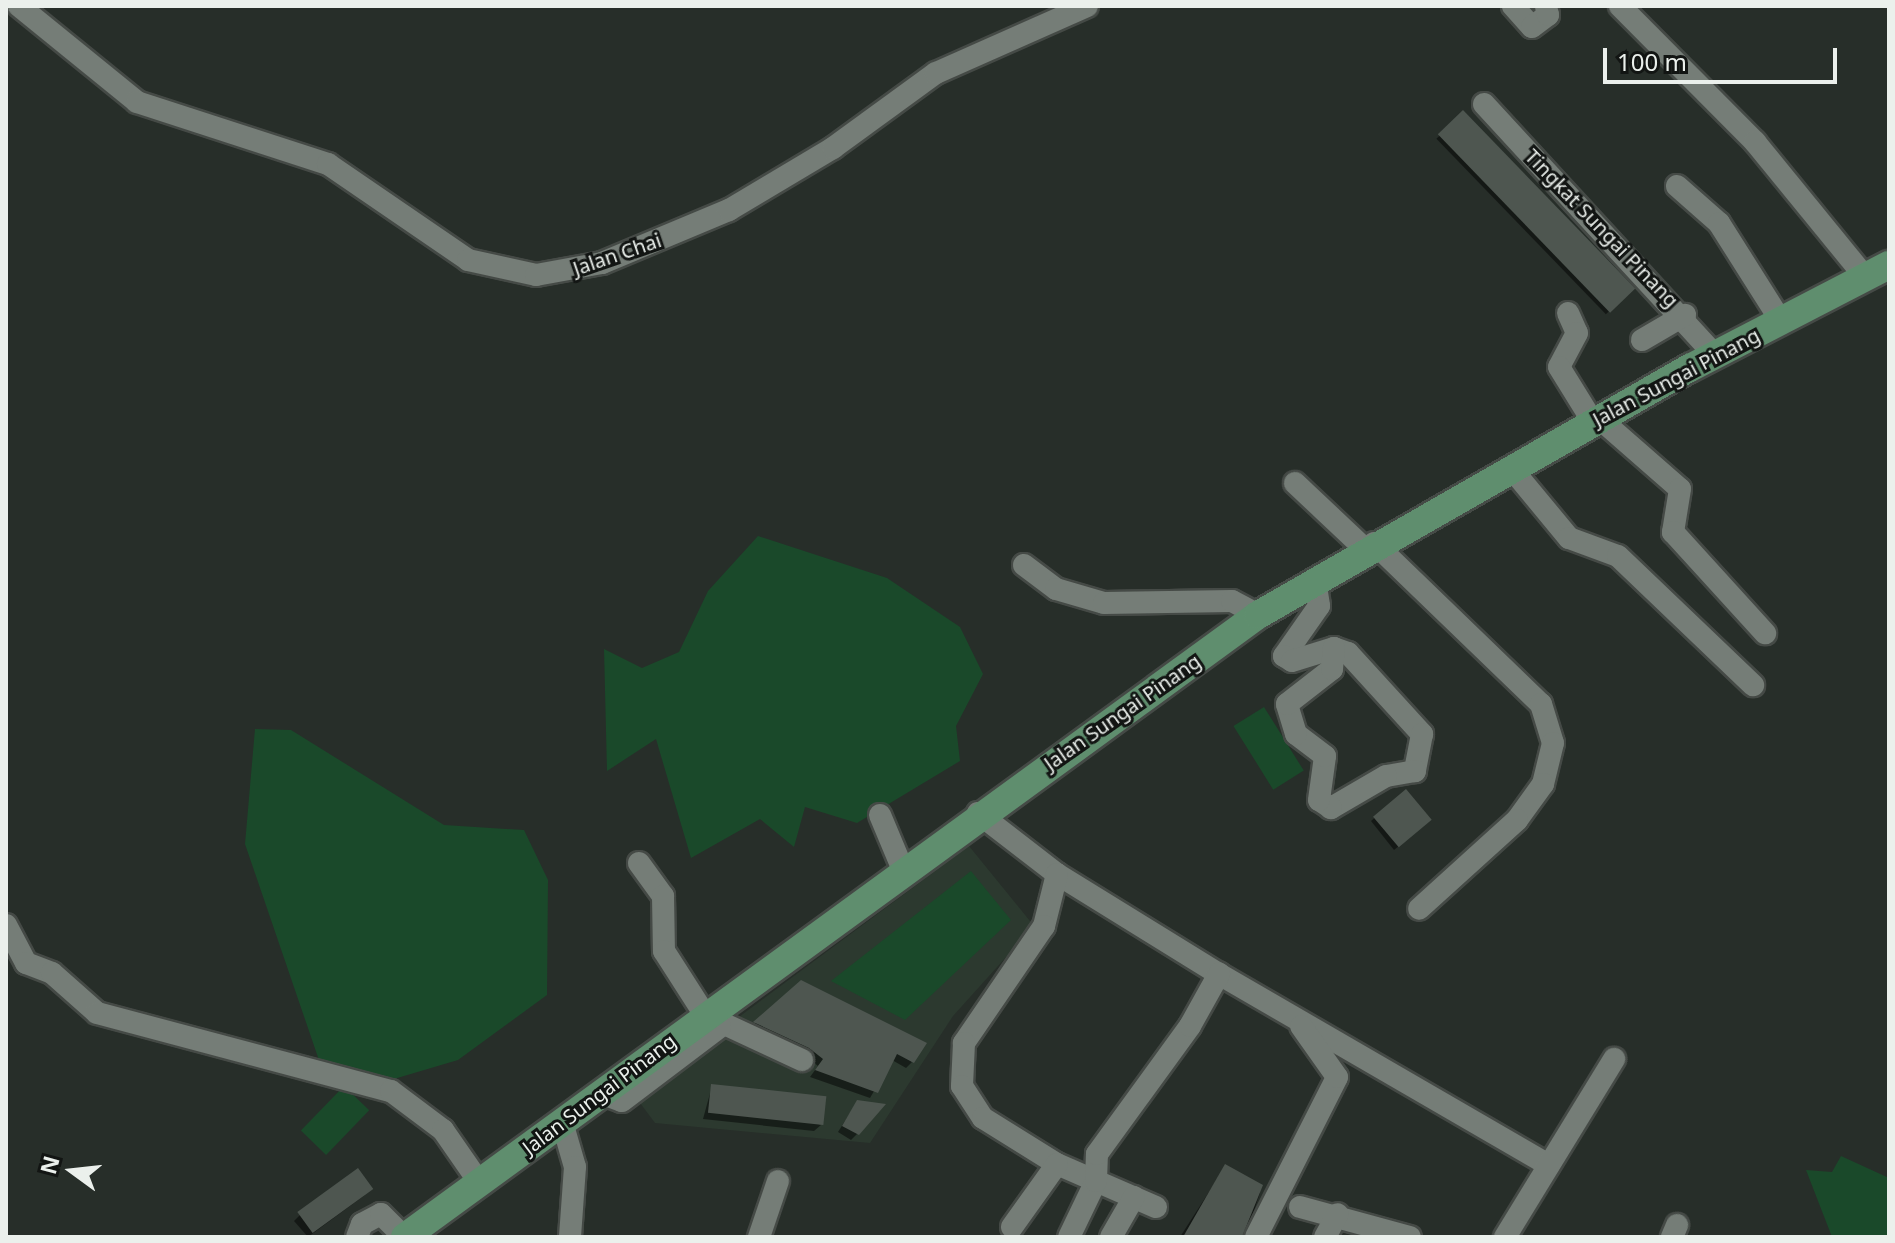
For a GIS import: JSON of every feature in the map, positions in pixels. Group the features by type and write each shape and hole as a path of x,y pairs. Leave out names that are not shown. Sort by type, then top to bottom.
{"main road":[{"name":"Jalan Sungai Pinang","path":"404,1237 600,1093 712,1021 978,813 1258,615 1370,546 1596,420 1877,271"}],"street":[{"name":"Jalan Chai","path":"19,6 137,102 328,164 468,260 536,275 602,263 729,210 833,148 936,73 1087,6"},
{"path":"1513,6 1532,27 1548,15 1546,6"},
{"path":"1620,6 1877,271"},
{"name":"Tingkat Sungai Pinang","path":"1484,104 1685,315 1715,355"},
{"path":"1677,186 1719,223 1781,321"},
{"path":"1568,313 1577,333 1559,367 1596,420 1680,489 1673,532 1765,633"},
{"path":"1642,340 1685,315"},
{"path":"1511,468 1569,538 1618,556 1753,685"},
{"path":"1295,483 1370,546 1541,704 1553,743 1543,784 1517,820 1419,909"},
{"path":"1024,565 1056,589 1104,603 1232,601 1258,615"},
{"path":"1315,580 1319,606 1284,656 1292,661 1334,648 1348,653 1379,694 1413,719 1422,750 1415,771 1386,776 1331,808 1319,800 1325,756 1296,734 1287,704 1332,669 1334,648"},
{"path":"978,813 1057,874 1219,974 1284,1008 1549,1165"},
{"path":"880,815 903,870"},
{"path":"639,863 663,896 664,951 712,1021 802,1060"},
{"path":"1057,874 1044,926 959,1058 962,1086 983,1118 1057,1164 1156,1207"},
{"path":"6,925 12,959 57,976 97,1013 391,1091 443,1130 479,1182"},
{"path":"1069,1237 1096,1181 1097,1154 1115,1121 1190,1026 1219,974"},
{"path":"1256,1237 1337,1077 1333,1061 1284,1008"},
{"path":"1505,1237 1614,1059"},
{"path":"562,1122 575,1167 570,1237"},
{"path":"1012,1227 1057,1164"},
{"path":"759,1237 778,1181"},
{"path":"1111,1237 1134,1197"},
{"path":"1300,1207 1410,1237"},
{"path":"357,1237 362,1224 381,1214 404,1237"},
{"path":"1325,1237 1347,1222"}],"shaded area":[{"path":"969,846 1034,926 953,1016 870,1143 655,1123 634,1095"}],"green space":[{"path":"758,536 887,578 960,627 983,674 956,726 960,761 857,823 805,807 794,847 760,819 691,858 656,739 607,771 604,649 642,668 679,652 708,591"},
{"path":"1264,707 1304,771 1273,790 1233,726"},
{"path":"255,729 291,730 444,825 524,830 548,880 547,995 458,1060 377,1084 322,1069 245,844"},
{"path":"971,871 1011,920 905,1020 831,981"},
{"path":"344,1086 369,1110 326,1155 301,1131"},
{"path":"1841,1156 1889,1178 1889,1237 1832,1237 1806,1170 1832,1172"}],"building":[{"path":"1463,110 1635,288 1610,313 1438,134"},
{"path":"1406,789 1432,820 1399,847 1373,817"},
{"path":"801,980 927,1043 914,1063 897,1054 878,1093 815,1070 823,1059 809,1048 753,1022"},
{"path":"711,1084 826,1096 823,1125 708,1113"},
{"path":"857,1100 886,1104 859,1135 842,1126"},
{"path":"1225,1164 1263,1185 1242,1237 1183,1237"},
{"path":"358,1168 373,1189 313,1233 297,1212"}]}
